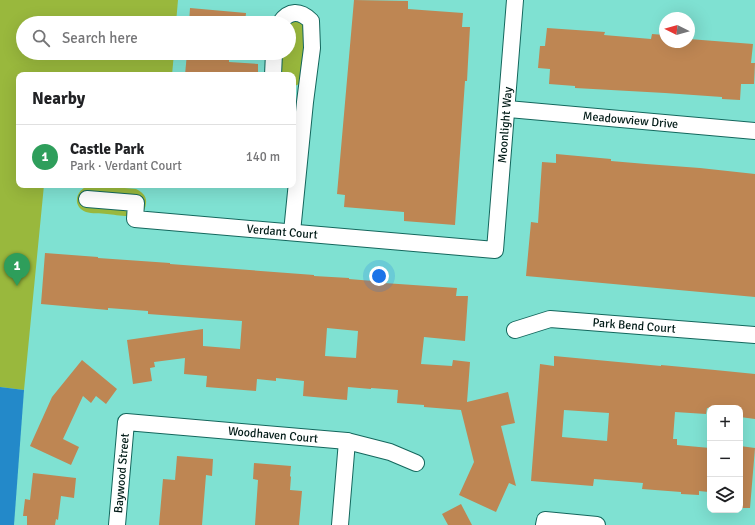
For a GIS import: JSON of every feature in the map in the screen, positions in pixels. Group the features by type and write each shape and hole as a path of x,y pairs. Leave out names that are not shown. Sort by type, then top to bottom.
{"street":[{"name":"Moonlight Way","path":"494,250 515,0"},
{"path":"284,16 295,13 305,15 311,21 312,48 299,101 296,157"},
{"path":"273,72 274,60"},
{"name":"Meadowview Drive","path":"506,109 755,131"},
{"path":"292,232 294,188"},
{"name":"Verdant Court","path":"87,199 136,203 135,218 494,250"},
{"name":"Park Bend Court","path":"515,330 550,320 755,335"},
{"name":"Woodhaven Court","path":"126,422 347,441 390,452 416,463"},
{"name":"Baywood Street","path":"118,525 126,422"},
{"path":"340,525 347,441"},
{"path":"544,523 597,525"}],"green space":[{"path":"0,0 178,0 177,16 16,16 16,60 173,60 172,72 16,72 16,188 44,188 24,390 0,387"},
{"path":"296,19 307,25 302,80 296,86 296,72 277,72 278,60 296,60"},
{"path":"84,188 136,189 145,196 145,209 141,213 131,216 86,212 78,206 77,202 77,198"}],"water":[{"path":"0,387 24,390 14,525 0,525"}],"building":[{"path":"354,0 408,1 408,9 463,13 462,27 470,27 455,225 404,221 404,212 344,207 345,195 337,194"},
{"path":"190,8 246,13 246,16 189,16"},
{"path":"547,28 605,32 604,35 651,39 652,34 659,35 659,48 695,48 695,39 753,44 751,63 755,63 754,84 741,84 740,100 722,99 722,97 575,88 575,86 549,84 550,69 538,68 540,46 545,46"},
{"path":"186,60 229,60 229,62 258,64 258,72 185,72"},
{"path":"556,154 611,159 611,161 755,174 755,297 526,276 531,222 538,223 542,162 556,163"},
{"path":"45,253 457,288 456,296 468,296 465,341 424,337 421,364 452,366 453,360 470,362 467,402 508,392 515,423 501,426 516,486 509,483 496,512 459,495 474,462 461,410 397,403 398,390 348,387 347,400 303,396 304,381 276,378 276,381 257,379 256,391 206,387 207,376 184,374 185,358 154,362 155,367 150,368 152,381 133,384 127,340 203,329 203,346 240,349 242,321 148,314 148,311 108,308 108,310 41,304","holes":["327,328 358,331 356,358 325,356"]},
{"path":"554,356 755,374 755,419 743,417 743,405 707,405 706,414 675,412 673,439 677,439 677,445 707,448 707,492 699,491 699,495 642,489 643,483 594,479 593,486 531,481 540,364 554,366","holes":["564,410 609,413 607,441 562,437"]},
{"path":"82,360 117,389 106,404 96,396 91,403 83,396 63,439 79,447 71,465 30,446 52,397"},
{"path":"743,446 755,448 750,508 743,508"},
{"path":"177,456 213,459 212,476 206,475 202,525 159,525 163,479 175,480"},
{"path":"254,463 291,466 290,490 302,491 299,525 255,525 258,480 253,479"},
{"path":"33,473 76,478 74,498 61,496 58,520 56,519 55,525 27,525 27,516 23,516 25,499 30,500"},
{"path":"461,504 472,525 448,525 442,514"}],"place":[{"name":"Castle Park","path":"17,286"}]}
